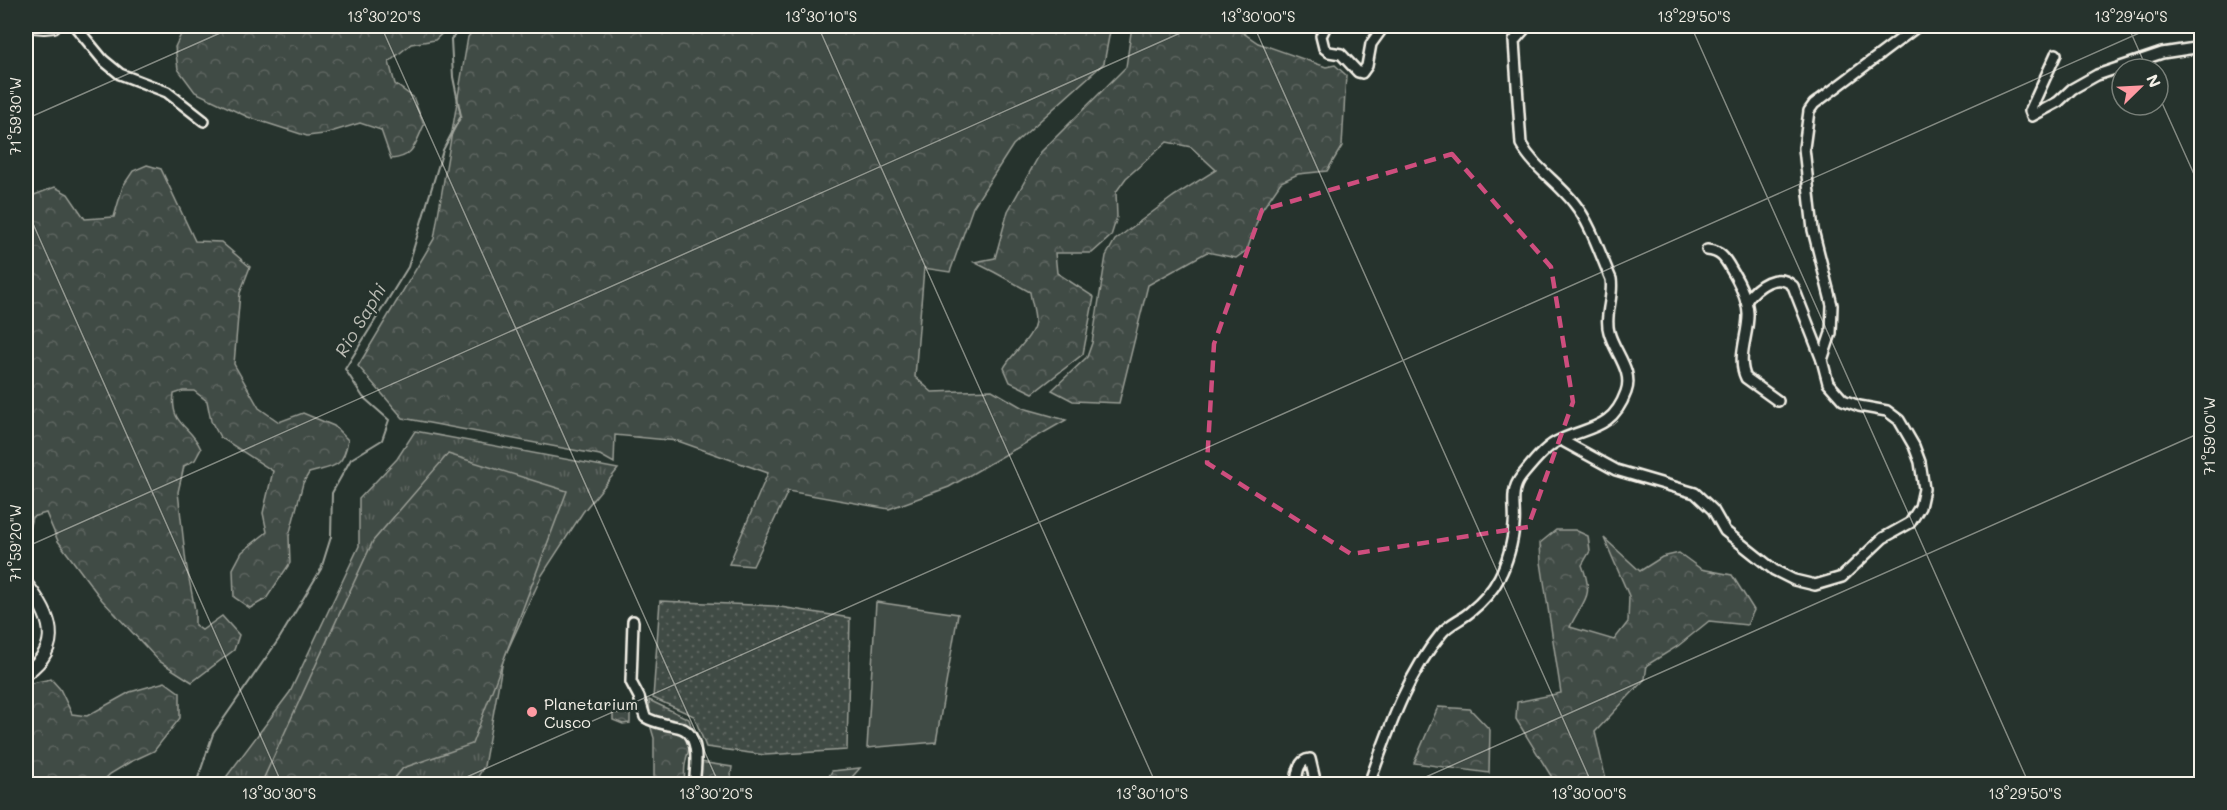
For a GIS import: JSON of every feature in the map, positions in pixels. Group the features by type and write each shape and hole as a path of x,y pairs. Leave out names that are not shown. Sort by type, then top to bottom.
{"main road":[{"path":"33,26 54,26"},
{"path":"26,584 46,615 51,635 47,652 38,665 26,674"}],"street":[{"path":"75,26 103,60 120,74 166,92 204,121"},
{"path":"1326,26 1321,36 1324,48 1329,52 1341,54 1358,72 1362,73 1367,66 1371,44 1384,26"},
{"path":"1369,784 1404,691 1424,656 1443,631 1471,612 1500,578 1511,544 1515,523 1514,492 1519,479 1548,448 1561,440 1611,419 1626,393 1628,380 1626,371 1608,331 1607,322 1613,290 1611,279 1586,222 1573,201 1528,157 1521,144 1514,41 1527,26"},
{"path":"1822,360 1831,333 1832,305 1813,230 1804,148 1809,111 1828,93 1918,26"},
{"path":"2056,54 2030,111 2032,116 2058,102 2072,89 2097,75 2162,53 2202,47"},
{"path":"1707,250 1719,252 1726,259 1746,301 1748,314 1743,372 1751,383 1778,401"},
{"path":"1561,440 1616,470 1695,493 1713,510 1725,531 1774,570 1794,580 1815,585 1842,577 1882,538 1910,523 1920,507 1924,489 1917,454 1899,420 1887,411 1858,406 1843,400 1828,383 1822,360 1793,286 1788,281 1777,279 1770,282 1757,289 1746,301"},
{"path":"633,621 631,682 639,696 645,717 654,722 684,729 694,741 696,761 694,784"},
{"path":"1296,784 1298,770 1303,762 1310,759 1316,784"}],"highlighted area":[{"path":"1452,154 1551,267 1573,402 1528,527 1351,554 1207,463 1214,344 1262,210"}],"green space":[{"path":"185,26 450,26 435,40 411,44 389,62 395,84 413,97 424,125 413,148 405,156 391,159 381,130 360,123 324,134 307,136 248,117 195,92 178,69 175,47"},
{"path":"477,26 1111,26 1104,63 1013,145 973,207 950,272 924,268 915,377 932,392 992,390 1023,408 1066,420 949,487 889,509 788,491 753,566 729,564 768,473 678,441 615,435 614,463 600,455 403,418 358,366 434,239 468,37"},
{"path":"1132,26 1233,26 1258,43 1326,67 1335,65 1346,75 1342,146 1327,171 1298,174 1281,182 1261,211 1247,250 1236,258 1207,252 1148,285 1119,403 1073,401 1052,390 1087,357 1092,343 1106,256 1115,240 1174,196 1216,170 1191,147 1167,142 1126,178 1116,192 1117,217 1111,236 1092,253 1055,253 1057,273 1094,297 1083,354 1033,393 1010,382 1004,368 1027,339 1034,326 1035,317 1030,292 974,262 995,258 1008,211 1041,152 1126,67"},
{"path":"147,165 161,169 195,241 221,242 250,267 240,293 234,364 259,408 279,422 303,413 334,426 348,440 343,456 336,465 309,473 303,483 289,536 290,563 266,599 250,608 234,597 233,569 242,552 267,532 263,513 273,471 220,437 211,421 207,401 194,391 174,394 175,413 201,449 195,460 184,466 178,492 186,563 195,610 195,625 202,630 222,616 239,635 234,650 192,682 159,661 102,600 58,541 46,513 32,517 26,541 26,208 34,195 55,187 68,194 85,219 114,217 123,186 133,171"},
{"path":"415,431 618,469 583,512 542,575 503,660 484,766 475,782 221,784 290,692 359,546 359,499 397,459"},
{"path":"448,454 567,491 472,744 403,768 390,784 261,784 373,541"},
{"path":"1556,530 1575,530 1588,536 1590,551 1582,565 1586,576 1586,598 1570,627 1614,640 1628,622 1629,596 1604,538 1640,571 1662,557 1679,553 1701,569 1732,575 1754,610 1747,625 1709,621 1678,646 1647,665 1645,679 1595,732 1605,776 1601,784 1556,784 1516,719 1517,702 1561,693 1540,543"},
{"path":"660,601 774,606 850,618 847,750 765,755 706,747 694,716 653,698"},
{"path":"876,602 958,614 936,742 867,748"},
{"path":"51,679 60,689 72,714 87,716 130,692 165,682 180,693 180,718 154,751 110,774 100,784 27,784 29,774 26,747 26,684"},
{"path":"649,700 689,719 692,738 686,758 684,784 654,784 654,738"},
{"path":"1438,707 1470,709 1490,730 1489,773 1414,763"},
{"path":"613,713 630,714 630,723 623,724 613,720"},
{"path":"700,762 732,767 730,784 699,784"},
{"path":"860,768 846,784 825,784 832,771"}],"waterway":[{"name":"Rio Saphi","path":"196,784 213,734 279,639 321,569 331,537 332,493 351,459 382,440 389,420 363,397 345,369 408,267 443,150 461,116 453,77 451,39 463,26"}],"place":[{"name":"Planetarium Cusco","path":"532,712"}]}
